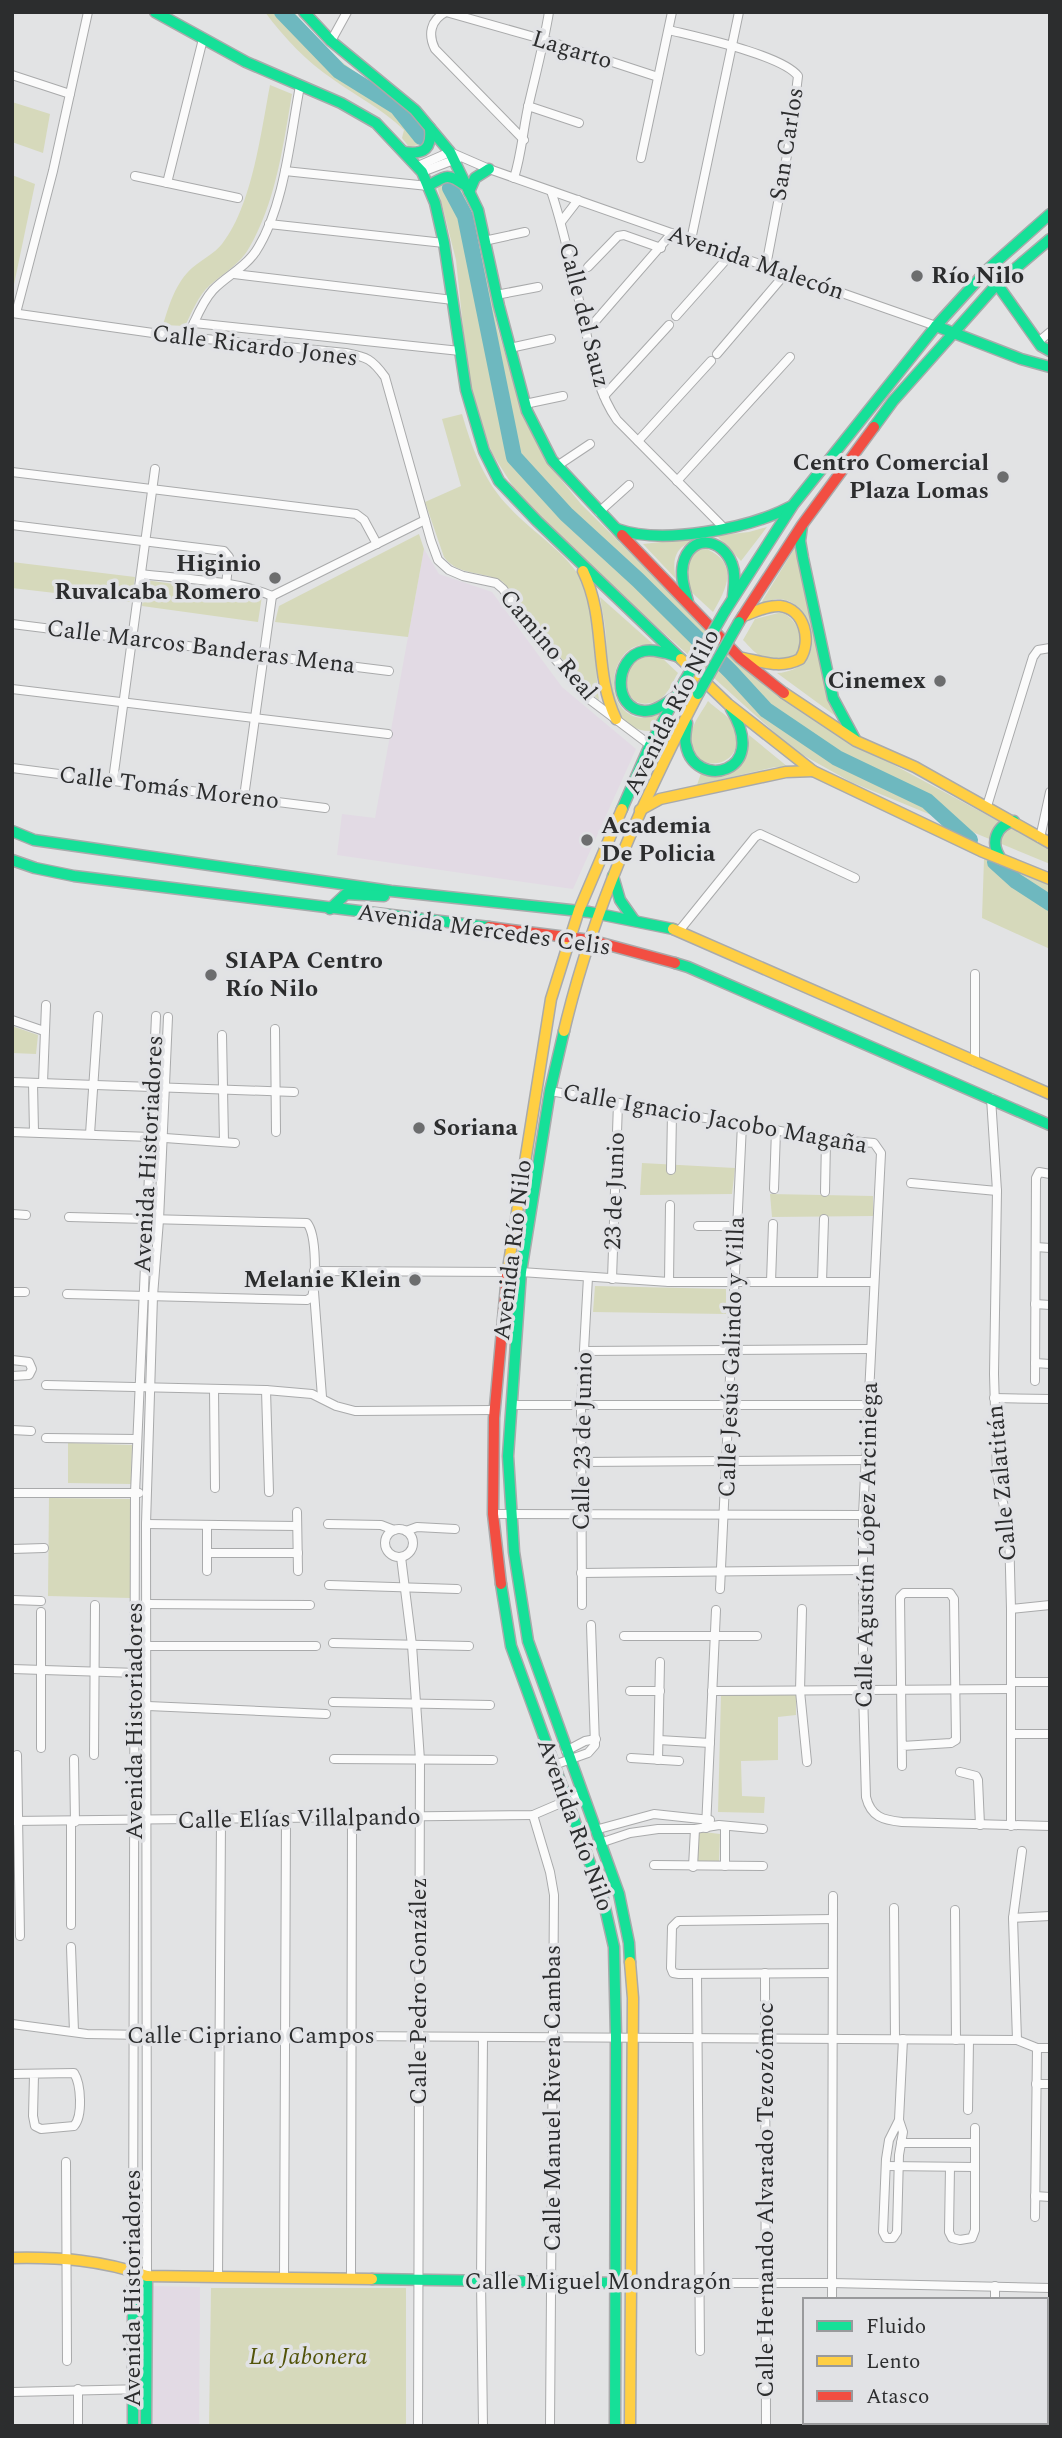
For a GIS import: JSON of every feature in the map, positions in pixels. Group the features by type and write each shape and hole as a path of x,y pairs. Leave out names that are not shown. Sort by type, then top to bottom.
{"main road":[{"path":"155,12 203,39 341,103 376,123 420,169 435,203 444,243 466,390 484,451 499,481 575,557 728,704 813,771 1001,859 1050,879"},
{"path":"304,12 331,41 415,110 456,156 478,210 496,295 525,404 557,466 740,658 799,704 856,741 915,767 1047,842"},
{"path":"404,152 416,154 424,150 431,141 430,128"},
{"path":"469,192 476,176 489,169"},
{"path":"428,186 440,177 450,176 469,192"},
{"name":"Avenida Río Nilo","path":"615,2426 616,1978 612,1931 603,1899 512,1646 505,1618 493,1514 495,1410 507,1272 551,999 579,910 650,745 733,597 793,505 936,326 987,270 1050,215"},
{"name":"Avenida Río Nilo","path":"629,2426 633,2037 632,1973 628,1934 619,1894 528,1641 522,1614 510,1514 508,1456 521,1272 550,1091 566,1019 598,912 613,874 639,811 698,694 741,619 802,525 893,401 997,284 1050,239"},
{"path":"997,284 1038,342 1050,351"},
{"name":"Avenida Malecón","path":"936,326 1021,359 1050,367"},
{"path":"614,527 631,534 646,536 753,525 770,519 793,505"},
{"path":"802,525 800,541 803,558 833,698 856,741"},
{"path":"690,608 681,586 681,570 684,556 692,546 702,542 711,542 729,554 734,566 733,597"},
{"path":"575,557 591,584 596,603 600,622 603,692 616,719"},
{"path":"740,658 780,665 794,663 803,655 807,642 805,629 798,617 788,608 776,606 741,619"},
{"path":"677,696 652,710 639,710 625,698 620,680 626,662 637,653 654,651 679,657"},
{"path":"691,709 685,734 692,761 707,772 718,771 739,760 744,748 743,734 728,704"},
{"path":"625,803 639,811 660,799 786,772 813,771"},
{"path":"1001,859 994,848 996,835 1002,826 1014,821"},
{"name":"Avenida Mercedes Celis","path":"12,831 34,840 435,896 598,912 634,920 678,932 1050,1094"},
{"name":"Avenida Mercedes Celis","path":"12,860 75,876 590,940 688,967 1050,1125"},
{"path":"1036,874 1050,868"},
{"path":"613,874 620,900 634,920"},
{"path":"330,909 346,894 418,899 435,896"},
{"path":"12,2258 81,2258 133,2270 147,2276"},
{"name":"Avenida Historiadores","path":"133,2270 133,2426"},
{"name":"Avenida Historiadores","path":"146,2426 147,2276"},
{"name":"Calle Miguel Mondragón","path":"147,2276 631,2283"}],"street":[{"path":"14,313 71,94 88,12"},
{"path":"331,41 347,12"},
{"path":"446,12 435,21 430,33 431,41 524,140"},
{"name":"Lagarto","path":"446,12 545,40 658,77"},
{"path":"514,178 549,12"},
{"path":"641,158 672,12"},
{"path":"691,240 739,12"},
{"name":"San Carlos","path":"669,30 732,46 788,66 798,76 791,134 766,266"},
{"path":"167,183 203,39"},
{"path":"12,75 71,94"},
{"path":"187,337 211,291 234,274 256,252 269,223 285,171 300,86"},
{"path":"528,106 579,123"},
{"path":"420,169 456,156"},
{"name":"Avenida Malecón","path":"456,156 936,326"},
{"path":"285,171 428,186"},
{"path":"135,176 238,198"},
{"name":"Calle del Sauz","path":"551,191 604,396 617,420 724,528"},
{"name":"Calle del Sauz","path":"561,222 578,200"},
{"path":"269,223 444,243"},
{"path":"484,241 525,232"},
{"path":"586,332 672,233"},
{"path":"588,267 618,236 624,235 661,248"},
{"path":"676,316 731,254"},
{"path":"638,441 786,273"},
{"path":"234,274 453,300"},
{"path":"496,295 538,287"},
{"name":"Calle Ricardo Jones","path":"14,313 187,337 363,356 375,363 385,377 425,520"},
{"path":"194,323 460,351"},
{"path":"604,396 669,325"},
{"path":"1038,342 1050,332"},
{"path":"510,348 551,340"},
{"path":"677,481 790,356"},
{"path":"525,404 563,396"},
{"path":"557,466 590,444"},
{"path":"113,780 155,469"},
{"path":"12,472 356,514 364,520 377,544"},
{"path":"599,512 629,485"},
{"path":"141,574 226,585 272,596 425,520"},
{"name":"Camino Real","path":"425,520 438,559 450,570 463,576 496,583 503,589 585,696 650,745"},
{"path":"12,525 225,552 229,557 226,585"},
{"path":"244,797 272,596"},
{"name":"Calle Marcos Banderas Mena","path":"12,624 390,671"},
{"path":"987,806 1033,657 1038,650 1050,648"},
{"path":"12,689 388,734"},
{"name":"Calle Tomás Moreno","path":"12,768 326,808"},
{"path":"1047,842 1050,792"},
{"path":"678,932 760,834 855,878"},
{"path":"975,974 975,1062"},
{"path":"43,1083 46,1005"},
{"path":"89,1134 98,1016"},
{"name":"Avenida Historiadores","path":"133,2270 135,1493 156,1016"},
{"name":"Avenida Historiadores","path":"147,2276 146,1524 149,1388 164,1138 168,1017"},
{"path":"12,1020 44,1031"},
{"path":"275,1029 276,1132"},
{"path":"222,1035 224,1142"},
{"path":"12,1082 293,1092"},
{"path":"33,1083 34,1132"},
{"name":"Calle Ignacio Jacobo Magaña","path":"550,1091 826,1139 874,1143 879,1147"},
{"name":"Calle Zalatitán","path":"991,1098 997,1191 994,1398 996,1475 1009,1530 1012,1609 1011,1826"},
{"name":"23 de Junio","path":"612,1279 618,1103"},
{"path":"671,1170 672,1112"},
{"name":"Calle Jesús Galindo y Villa","path":"720,1589 742,1124"},
{"path":"774,1189 776,1130"},
{"path":"12,1132 235,1143"},
{"path":"825,1192 826,1139"},
{"name":"Calle Agustín López Arciniega","path":"879,1147 881,1153 863,1515 864,1786 869,1807 882,1820 980,1825"},
{"path":"1035,1381 1036,1178 1039,1172 1050,1174"},
{"path":"911,1183 997,1191"},
{"path":"668,1282 670,1205"},
{"path":"12,1214 26,1214"},
{"path":"69,1217 307,1223 313,1232 314,1290 322,1397"},
{"path":"822,1282 824,1219"},
{"path":"771,1282 773,1224"},
{"path":"698,1226 737,1226"},
{"path":"1036,1247 1050,1248"},
{"path":"314,1270 507,1272"},
{"path":"521,1272 668,1282 874,1282"},
{"name":"Calle 23 de Junio","path":"582,1605 581,1405 588,1277"},
{"path":"67,1294 307,1300 312,1297 314,1290"},
{"path":"12,1292 25,1293"},
{"path":"1035,1304 1050,1305"},
{"path":"584,1351 871,1349"},
{"path":"12,1360 29,1362 32,1369 29,1376 12,1376"},
{"path":"1035,1363 1050,1364"},
{"path":"46,1385 266,1390 322,1397 336,1406 355,1411 495,1410"},
{"path":"214,1389 215,1488"},
{"path":"266,1390 269,1492"},
{"path":"994,1398 1050,1399"},
{"path":"512,1405 869,1405"},
{"path":"12,1430 31,1431"},
{"path":"46,1438 137,1439"},
{"path":"581,1462 866,1460"},
{"path":"12,1493 147,1493"},
{"path":"297,1512 298,1571"},
{"path":"493,1514 863,1515"},
{"path":"146,1524 297,1526"},
{"path":"328,1524 381,1525 405,1531 417,1527 455,1529"},
{"path":"206,1525 207,1571"},
{"path":"394,1530 385,1540 386,1547 394,1556 401,1557 412,1549 411,1536 405,1531"},
{"path":"12,1549 44,1548"},
{"path":"207,1552 298,1553"},
{"name":"Calle Pedro González","path":"401,1557 412,1645 420,1760 418,2426"},
{"path":"582,1573 863,1570"},
{"path":"329,1585 457,1588"},
{"path":"902,1746 955,1742 952,1594 904,1593 900,1597 902,1766"},
{"path":"12,1600 41,1601"},
{"path":"146,1604 310,1605"},
{"path":"94,1755 95,1605"},
{"path":"1012,1609 1050,1605"},
{"path":"1033,1607 1050,1614"},
{"path":"706,1828 716,1609"},
{"path":"802,1609 800,1691 807,1762"},
{"path":"41,1612 41,1748"},
{"path":"554,1765 568,1755 588,1753 593,1749 596,1739 591,1625"},
{"path":"624,1636 757,1636"},
{"path":"332,1643 469,1646"},
{"path":"147,1646 316,1646"},
{"path":"658,1760 660,1662"},
{"path":"12,1670 148,1673"},
{"path":"712,1690 954,1690 1050,1682"},
{"path":"630,1691 660,1691"},
{"path":"334,1703 490,1705"},
{"path":"148,1706 326,1714"},
{"path":"1011,1734 1050,1734"},
{"path":"659,1740 710,1743"},
{"path":"17,1755 16,1822 20,1936"},
{"path":"631,1758 679,1761"},
{"path":"71,1925 74,1759"},
{"path":"334,1759 493,1760"},
{"path":"960,1772 976,1776 978,1780 980,1825 1050,1826"},
{"name":"Calle Elías Villalpando","path":"16,1822 533,1815 582,1794"},
{"path":"595,1830 654,1814 707,1818 722,1826"},
{"name":"Calle Manuel Rivera Cambas","path":"533,1815 554,1895 550,2426"},
{"path":"351,2279 352,1818"},
{"path":"284,2278 286,1819"},
{"path":"218,2277 221,1820"},
{"path":"722,1826 725,1866"},
{"path":"600,1843 630,1833 659,1829 722,1826 762,1829"},
{"path":"693,1867 695,1829"},
{"path":"1023,1851 1013,1918 1017,2040 1037,2048 1050,2048"},
{"path":"654,1865 763,1866"},
{"path":"832,2298 833,1896"},
{"path":"894,1908 899,2039 898,2120 889,2140 886,2166 883,2232 888,2239 894,2238 897,2232 898,2167 903,2128 898,2120"},
{"path":"955,1910 956,2040"},
{"path":"1013,1918 1050,1916"},
{"path":"832,1973 673,1973 672,1927 675,1922 833,1919"},
{"path":"71,1947 74,2032"},
{"name":"Calle Hernando Alvarado Tezozómoc","path":"765,1973 766,2426"},
{"path":"698,1974 700,2351"},
{"name":"Calle Cipriano Campos","path":"12,2024 74,2032 132,2035 1017,2040"},
{"path":"483,2037 483,2426"},
{"path":"968,2110 969,2040"},
{"path":"1035,2217 1037,2048"},
{"path":"12,2074 34,2074 75,2075 79,2118 74,2126 41,2129 35,2126 34,2074"},
{"path":"1036,2084 1050,2084"},
{"path":"950,2167 949,2232 952,2238 972,2238 975,2230 975,2128"},
{"path":"901,2143 975,2143"},
{"path":"66,2162 67,2361"},
{"path":"886,2166 975,2167"},
{"path":"1035,2196 1050,2197"},
{"name":"Calle Miguel Mondragón","path":"631,2283 832,2283 1050,2288"},
{"path":"995,2286 995,2298"},
{"path":"78,2389 78,2426"},
{"path":"12,2392 146,2389"}],"shaded area":[{"path":"424,549 439,574 492,592 562,687 636,749 573,889 337,855 342,814 375,818"},
{"path":"149,2286 200,2287 199,2426 148,2426"}],"green space":[{"path":"265,12 294,12 336,57 402,108 420,130 424,140 409,147 402,138 404,130 314,65 288,40"},
{"path":"270,85 292,94 272,193 258,230 241,259 202,294 185,326 163,325 177,287 192,268 222,244 241,210 254,168"},
{"path":"12,102 50,114 43,153 12,142"},
{"path":"12,175 35,184 12,294"},
{"path":"448,180 465,191 480,242 498,330 525,421 549,465 581,504 735,657 870,752 1050,849 1050,864 851,782 794,750 635,607 517,493 492,453 474,404 467,365 456,260 438,189 439,185"},
{"path":"462,414 475,452 493,487 519,517 569,563 584,584 590,597 595,626 599,700 583,686 503,582 464,571 444,557 425,502 461,486 442,419"},
{"path":"767,527 741,561 718,537 690,542 678,551 675,558 676,579 643,544 749,532"},
{"path":"419,534 424,549 408,637 275,622 279,606"},
{"path":"796,546 837,717 777,673 795,669 806,660 811,648 812,635 801,610 791,602 778,599 761,603"},
{"path":"707,549 717,555 727,569 726,585 713,612 688,589 686,560 698,550"},
{"path":"12,562 135,577 132,602 12,588"},
{"path":"145,580 262,596 258,622 142,606"},
{"path":"600,597 654,645 637,646 625,654 615,671 614,682 618,701 631,715 641,718 659,714 652,731 641,730 624,721 609,695 605,674 606,636"},
{"path":"782,612 798,629 799,648 787,660 776,661 761,657 743,640 755,619"},
{"path":"652,656 662,658 678,673 663,697 643,704 634,700 629,693 627,675 640,659"},
{"path":"708,701 733,723 737,738 735,750 729,758 720,763 701,760 694,754 690,744 693,726"},
{"path":"749,735 788,767 775,767 697,785 701,773 721,774 748,746"},
{"path":"984,859 1050,885 1050,949 982,918"},
{"path":"12,1026 38,1035 36,1054 12,1053"},
{"path":"642,1163 735,1168 732,1194 640,1195"},
{"path":"770,1194 873,1196 873,1216 772,1217"},
{"path":"595,1286 726,1289 726,1314 593,1312"},
{"path":"68,1443 132,1445 131,1484 68,1483"},
{"path":"49,1498 130,1499 130,1598 48,1596"},
{"path":"721,1695 796,1695 796,1715 778,1717 778,1760 741,1761 742,1796 765,1797 764,1813 718,1812"},
{"path":"696,1831 720,1834 719,1862 696,1862"},
{"name":"La Jabonera","path":"211,2288 406,2288 406,2426 209,2426"}],"waterway":[{"path":"282,12 339,71 397,107 421,137"},
{"path":"450,188 465,216 514,457 566,514 638,580 766,710 837,758 927,801 970,840"},
{"path":"995,862 1016,881 1050,903"}],"traffic: fast":[{"path":"155,12 246,62 341,103 376,123 422,172 435,203 444,243 466,390 484,451 499,481 681,659"},
{"path":"304,12 331,41 415,110 450,152 478,210 499,306 527,411 552,460 622,535"},
{"path":"404,152 426,149 430,141 430,128"},
{"path":"469,192 475,178 489,169"},
{"path":"428,186 446,177 463,184"},
{"path":"725,611 793,505 936,326 987,270 1050,214"},
{"path":"874,427 893,401 997,284 1050,239"},
{"path":"997,284 1041,346 1050,351"},
{"path":"936,326 1021,359 1050,367"},
{"path":"617,529 636,534 657,535 705,532 752,522 790,507"},
{"path":"802,526 800,541 803,558 833,698 855,739"},
{"path":"688,602 682,579 683,564 692,548 706,543 721,548 732,564 733,596"},
{"path":"684,682 725,611"},
{"path":"698,694 739,622"},
{"path":"674,698 652,710 634,708 626,702 621,682 622,672 634,655 652,651 676,656"},
{"path":"622,809 650,745 684,682"},
{"path":"687,723 685,743 692,759 702,768 714,771 726,769 736,761 742,749 741,731 731,709"},
{"path":"1001,859 996,847 996,836 1002,827 1014,821"},
{"path":"12,831 34,840 391,891 589,912 673,929"},
{"path":"12,860 74,876 489,927"},
{"path":"613,876 620,900 634,920"},
{"path":"330,909 346,894 384,896"},
{"path":"675,963 1050,1125"},
{"path":"564,1031 550,1091 521,1272 508,1456 514,1552 528,1641 619,1894 630,1962"},
{"path":"501,1584 511,1646 603,1899 614,1947 615,2426"},
{"path":"133,2270 133,2426"},
{"path":"146,2426 147,2276"},
{"path":"372,2279 621,2283"}],"traffic: slow":[{"path":"583,571 595,608 605,683 616,719"},
{"path":"743,616 771,607 789,608 800,620 806,636 804,652 800,659 793,662 772,664 743,658"},
{"path":"681,659 728,704 813,771 981,851 1050,879"},
{"path":"784,693 856,741 915,767 1050,843"},
{"path":"564,1031 589,943 620,858 657,775 698,694"},
{"path":"640,810 660,799 786,772 813,771"},
{"path":"507,1275 551,999 579,910 622,809"},
{"path":"673,929 1050,1094"},
{"path":"630,1962 633,1998 630,2426"},
{"path":"12,2258 80,2261 114,2266 147,2276 372,2279"}],"traffic: jam":[{"path":"739,622 802,525 874,427"},
{"path":"622,535 740,658 784,693"},
{"path":"489,927 590,940 675,963"},
{"path":"501,1584 493,1514 494,1418 507,1275"}],"place":[{"name":"Río Nilo","path":"917,276"},
{"name":"Centro Comercial Plaza Lomas","path":"1003,477"},
{"name":"Higinio Ruvalcaba Romero","path":"275,578"},
{"name":"Cinemex","path":"940,681"},
{"name":"Academia De Policia","path":"587,840"},
{"name":"SIAPA Centro Río Nilo","path":"211,975"},
{"name":"Soriana","path":"419,1128"},
{"name":"Melanie Klein","path":"415,1280"}]}
